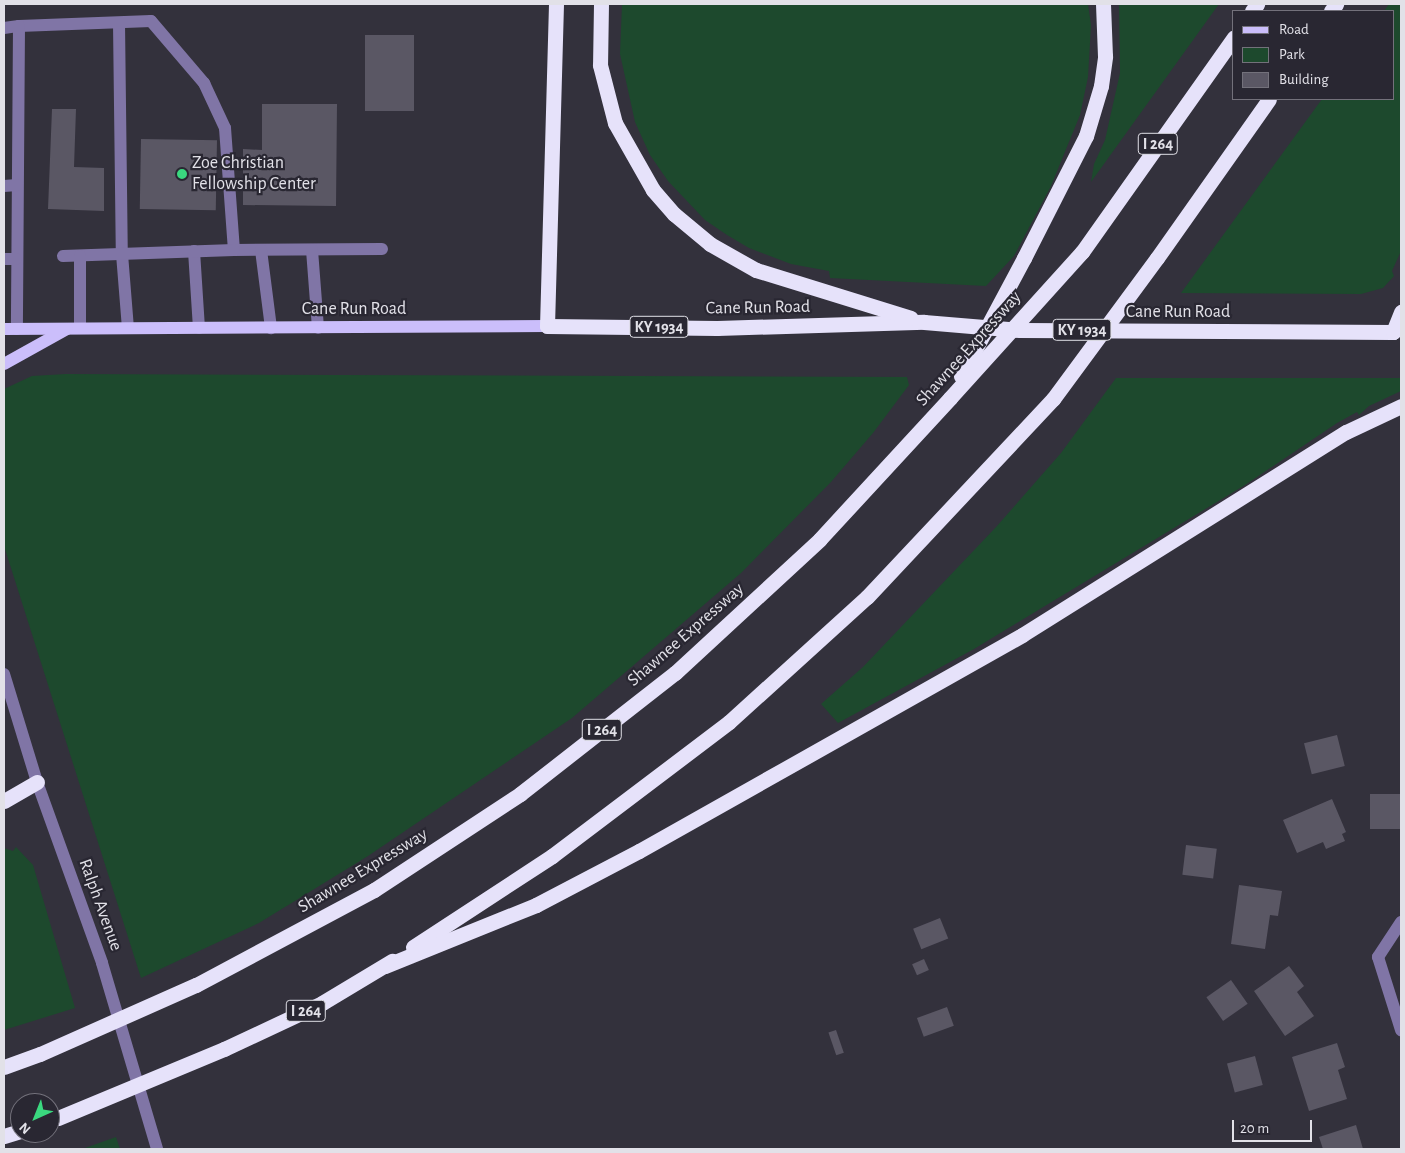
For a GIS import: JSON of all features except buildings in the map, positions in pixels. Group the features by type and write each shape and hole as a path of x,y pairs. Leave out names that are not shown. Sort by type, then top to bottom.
{"highway":[{"path":"547,326 556,4"},
{"path":"601,4 600,64 615,123 627,150 653,190 674,214 710,244 756,270 924,322"},
{"path":"950,398 1086,136 1102,79 1103,4"},
{"name":"Shawnee Expressway","path":"4,1066 40,1054 196,985 374,890 528,788 674,673 813,546 1082,252 1232,40"},
{"name":"I 264","path":"60,1117 224,1049 322,1003 384,966 552,856 729,722 867,598 1053,399 1157,258 1268,100"},
{"path":"1398,334 1401,312"},
{"name":"Cane Run Road","path":"547,326 717,328 924,322 1020,330 1398,334"},
{"path":"384,966 536,905 639,851 1022,635 1346,432 1401,406"},
{"path":"4,801 37,782"}],"main road":[{"name":"Cane Run Road","path":"4,329 547,326"},
{"path":"4,364 75,328"}],"street":[{"path":"4,28 151,22 204,83 225,128 234,250"},
{"path":"119,23 122,254 128,328"},
{"path":"17,329 10,259 17,185 19,26"},
{"path":"4,186 17,185"},
{"path":"63,256 234,250 382,249"},
{"path":"261,250 271,328"},
{"path":"312,250 318,328"},
{"path":"194,251 199,328"},
{"path":"75,328 80,256"},
{"name":"Ralph Avenue","path":"4,674 37,782 102,963 157,1149"},
{"path":"1401,922 1378,956 1401,1030"}],"green space":[{"path":"622,4 1088,4 1091,25 1088,77 1080,115 1051,186 1014,256 986,286 830,278 829,271 791,264 749,248 727,235 705,220 668,181 650,155 635,122 620,54"},
{"path":"1119,4 1219,4 1091,182 1094,164 1105,140 1120,73"},
{"path":"1389,4 1401,4 1401,251 1392,271 1394,276 1383,288 1361,294 1181,293 1321,100 1395,100 1395,10 1385,10"},
{"path":"66,374 907,377 909,385 873,433 831,482 741,573 572,718 368,856 259,923 141,978 4,546 4,389 32,376"},
{"path":"1116,378 1401,378 1401,391 1369,406 1359,415 1357,412 1337,423 1245,485 974,649 838,723 821,704 863,667 997,526 1061,453"},
{"path":"16,847 33,865 75,1008 4,1030 4,848 13,851"},
{"path":"116,1137 120,1149 82,1149"}],"place":[{"name":"Zoe Christian Fellowship Center","path":"182,174"}]}
